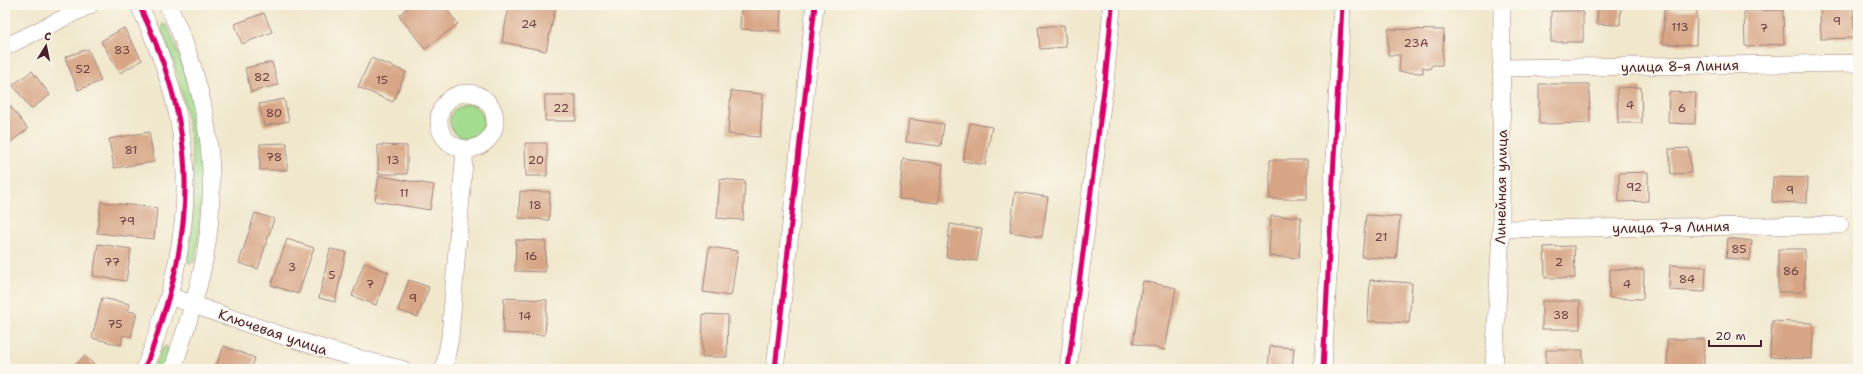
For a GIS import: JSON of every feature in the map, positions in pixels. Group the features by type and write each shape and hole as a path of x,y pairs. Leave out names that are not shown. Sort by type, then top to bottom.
{"street":[{"path":"5,47 90,5"},
{"path":"139,5 166,66 176,100 185,168 183,228 169,296 155,344 144,369"},
{"path":"168,5 190,57 201,94 208,131 211,166 209,231 204,263 193,305 173,369"},
{"path":"774,369 815,5"},
{"path":"1068,369 1105,82 1112,8 1110,5"},
{"path":"1323,369 1342,5"},
{"name":"Линейная улица","path":"1494,369 1501,229 1502,5"},
{"name":"улица 8-я Линия","path":"1502,68 1858,63"},
{"path":"444,369 450,337 465,149"},
{"name":"улица 7-я Линия","path":"1501,229 1840,225"},
{"name":"Ключевая улица","path":"169,296 340,354 402,369"}],"green space":[{"path":"163,24 168,27 188,85 195,114 199,142 201,199 195,261 192,263 189,263 187,259 193,210 193,162 187,115 174,62 162,32"},
{"path":"464,104 470,104 474,105 481,111 484,121 483,128 477,135 470,138 464,138 460,137 453,131 450,124 450,118 451,114 457,107"},
{"path":"166,346 169,349 164,369 153,369 161,350"}],"building":[{"path":"411,5 443,5 458,24 425,49 399,15"},
{"path":"509,5 556,5 546,51 502,42"},
{"path":"741,5 781,5 780,31 740,29"},
{"path":"1286,5 1308,5 1307,7"},
{"path":"1598,5 1621,5 1620,25 1597,24"},
{"path":"1820,5 1853,5 1854,38 1821,39"},
{"path":"1664,10 1697,10 1696,45 1663,44"},
{"path":"1783,10 1784,44 1745,46 1744,11"},
{"path":"1551,11 1583,11 1583,42 1551,42"},
{"path":"264,13 272,32 242,44 235,24"},
{"path":"1064,25 1066,47 1040,49 1038,27"},
{"path":"124,28 142,60 120,73 101,41"},
{"path":"1388,29 1444,30 1442,65 1432,65 1430,69 1423,67 1423,73 1399,72 1400,55 1388,55"},
{"path":"88,49 101,81 78,90 65,57"},
{"path":"371,58 406,72 393,102 358,87"},
{"path":"272,62 278,85 251,92 245,68"},
{"path":"32,71 50,95 31,109 13,85"},
{"path":"1539,84 1589,84 1590,123 1539,124"},
{"path":"1641,87 1642,123 1618,123 1617,88"},
{"path":"731,91 763,94 760,137 728,134"},
{"path":"1669,92 1696,93 1695,124 1668,123"},
{"path":"545,95 576,95 576,121 545,121"},
{"path":"5,99 28,129 5,146"},
{"path":"284,99 289,121 264,126 259,104"},
{"path":"909,119 944,124 941,146 906,142"},
{"path":"970,123 992,127 985,165 963,161"},
{"path":"149,132 154,162 114,168 109,139"},
{"path":"287,143 287,170 260,170 260,144"},
{"path":"525,143 547,143 547,176 526,176"},
{"path":"378,145 407,146 407,174 378,174"},
{"path":"1689,148 1691,173 1671,174 1669,149"},
{"path":"903,159 943,164 939,203 899,199"},
{"path":"1270,160 1307,160 1307,199 1270,199"},
{"path":"1648,172 1648,201 1619,202 1619,173"},
{"path":"379,176 434,185 430,210 375,201"},
{"path":"1773,177 1808,178 1807,203 1772,202"},
{"path":"720,179 745,181 743,220 717,218"},
{"path":"520,191 550,192 549,220 519,218"},
{"path":"1015,192 1048,197 1042,237 1010,232"},
{"path":"101,202 157,208 154,239 97,233"},
{"path":"255,213 274,219 258,269 239,263"},
{"path":"1366,215 1400,217 1396,259 1362,257"},
{"path":"1271,216 1301,217 1299,258 1269,256"},
{"path":"950,224 982,229 977,261 946,257"},
{"path":"1728,238 1752,241 1750,260 1726,258"},
{"path":"287,239 314,248 298,294 271,285"},
{"path":"516,240 546,241 545,272 515,271"},
{"path":"98,244 131,249 126,281 93,276"},
{"path":"1574,246 1575,278 1545,278 1544,247"},
{"path":"709,247 738,251 731,296 703,292"},
{"path":"330,249 346,252 335,302 319,298"},
{"path":"1778,249 1805,249 1804,292 1778,292"},
{"path":"364,263 388,272 376,305 352,296"},
{"path":"1670,265 1706,267 1705,292 1669,290"},
{"path":"1610,269 1644,270 1643,299 1609,298"},
{"path":"409,280 429,287 418,317 398,310"},
{"path":"1370,280 1412,283 1409,323 1368,321"},
{"path":"1143,281 1176,288 1165,350 1133,343"},
{"path":"102,298 130,304 128,311 137,313 131,337 123,335 121,345 92,338"},
{"path":"504,298 547,300 545,335 503,333"},
{"path":"1542,301 1580,301 1580,329 1542,329"},
{"path":"703,314 728,315 727,357 702,357"},
{"path":"1772,321 1813,323 1812,359 1770,357"},
{"path":"1667,339 1704,339 1704,369 1667,369"},
{"path":"224,346 255,358 251,369 215,369"},
{"path":"1270,346 1294,348 1292,369 1268,369"},
{"path":"1546,350 1583,350 1583,369 1546,369"},
{"path":"84,356 100,369 72,369"}],"cycle path":[{"path":"139,5 156,43 169,80 178,117 184,153 185,189 183,227 176,265 166,306 151,354 144,369"},
{"path":"775,369 815,5"},
{"path":"1068,369 1105,82 1112,8 1110,5"},
{"path":"1323,369 1342,5"}]}
